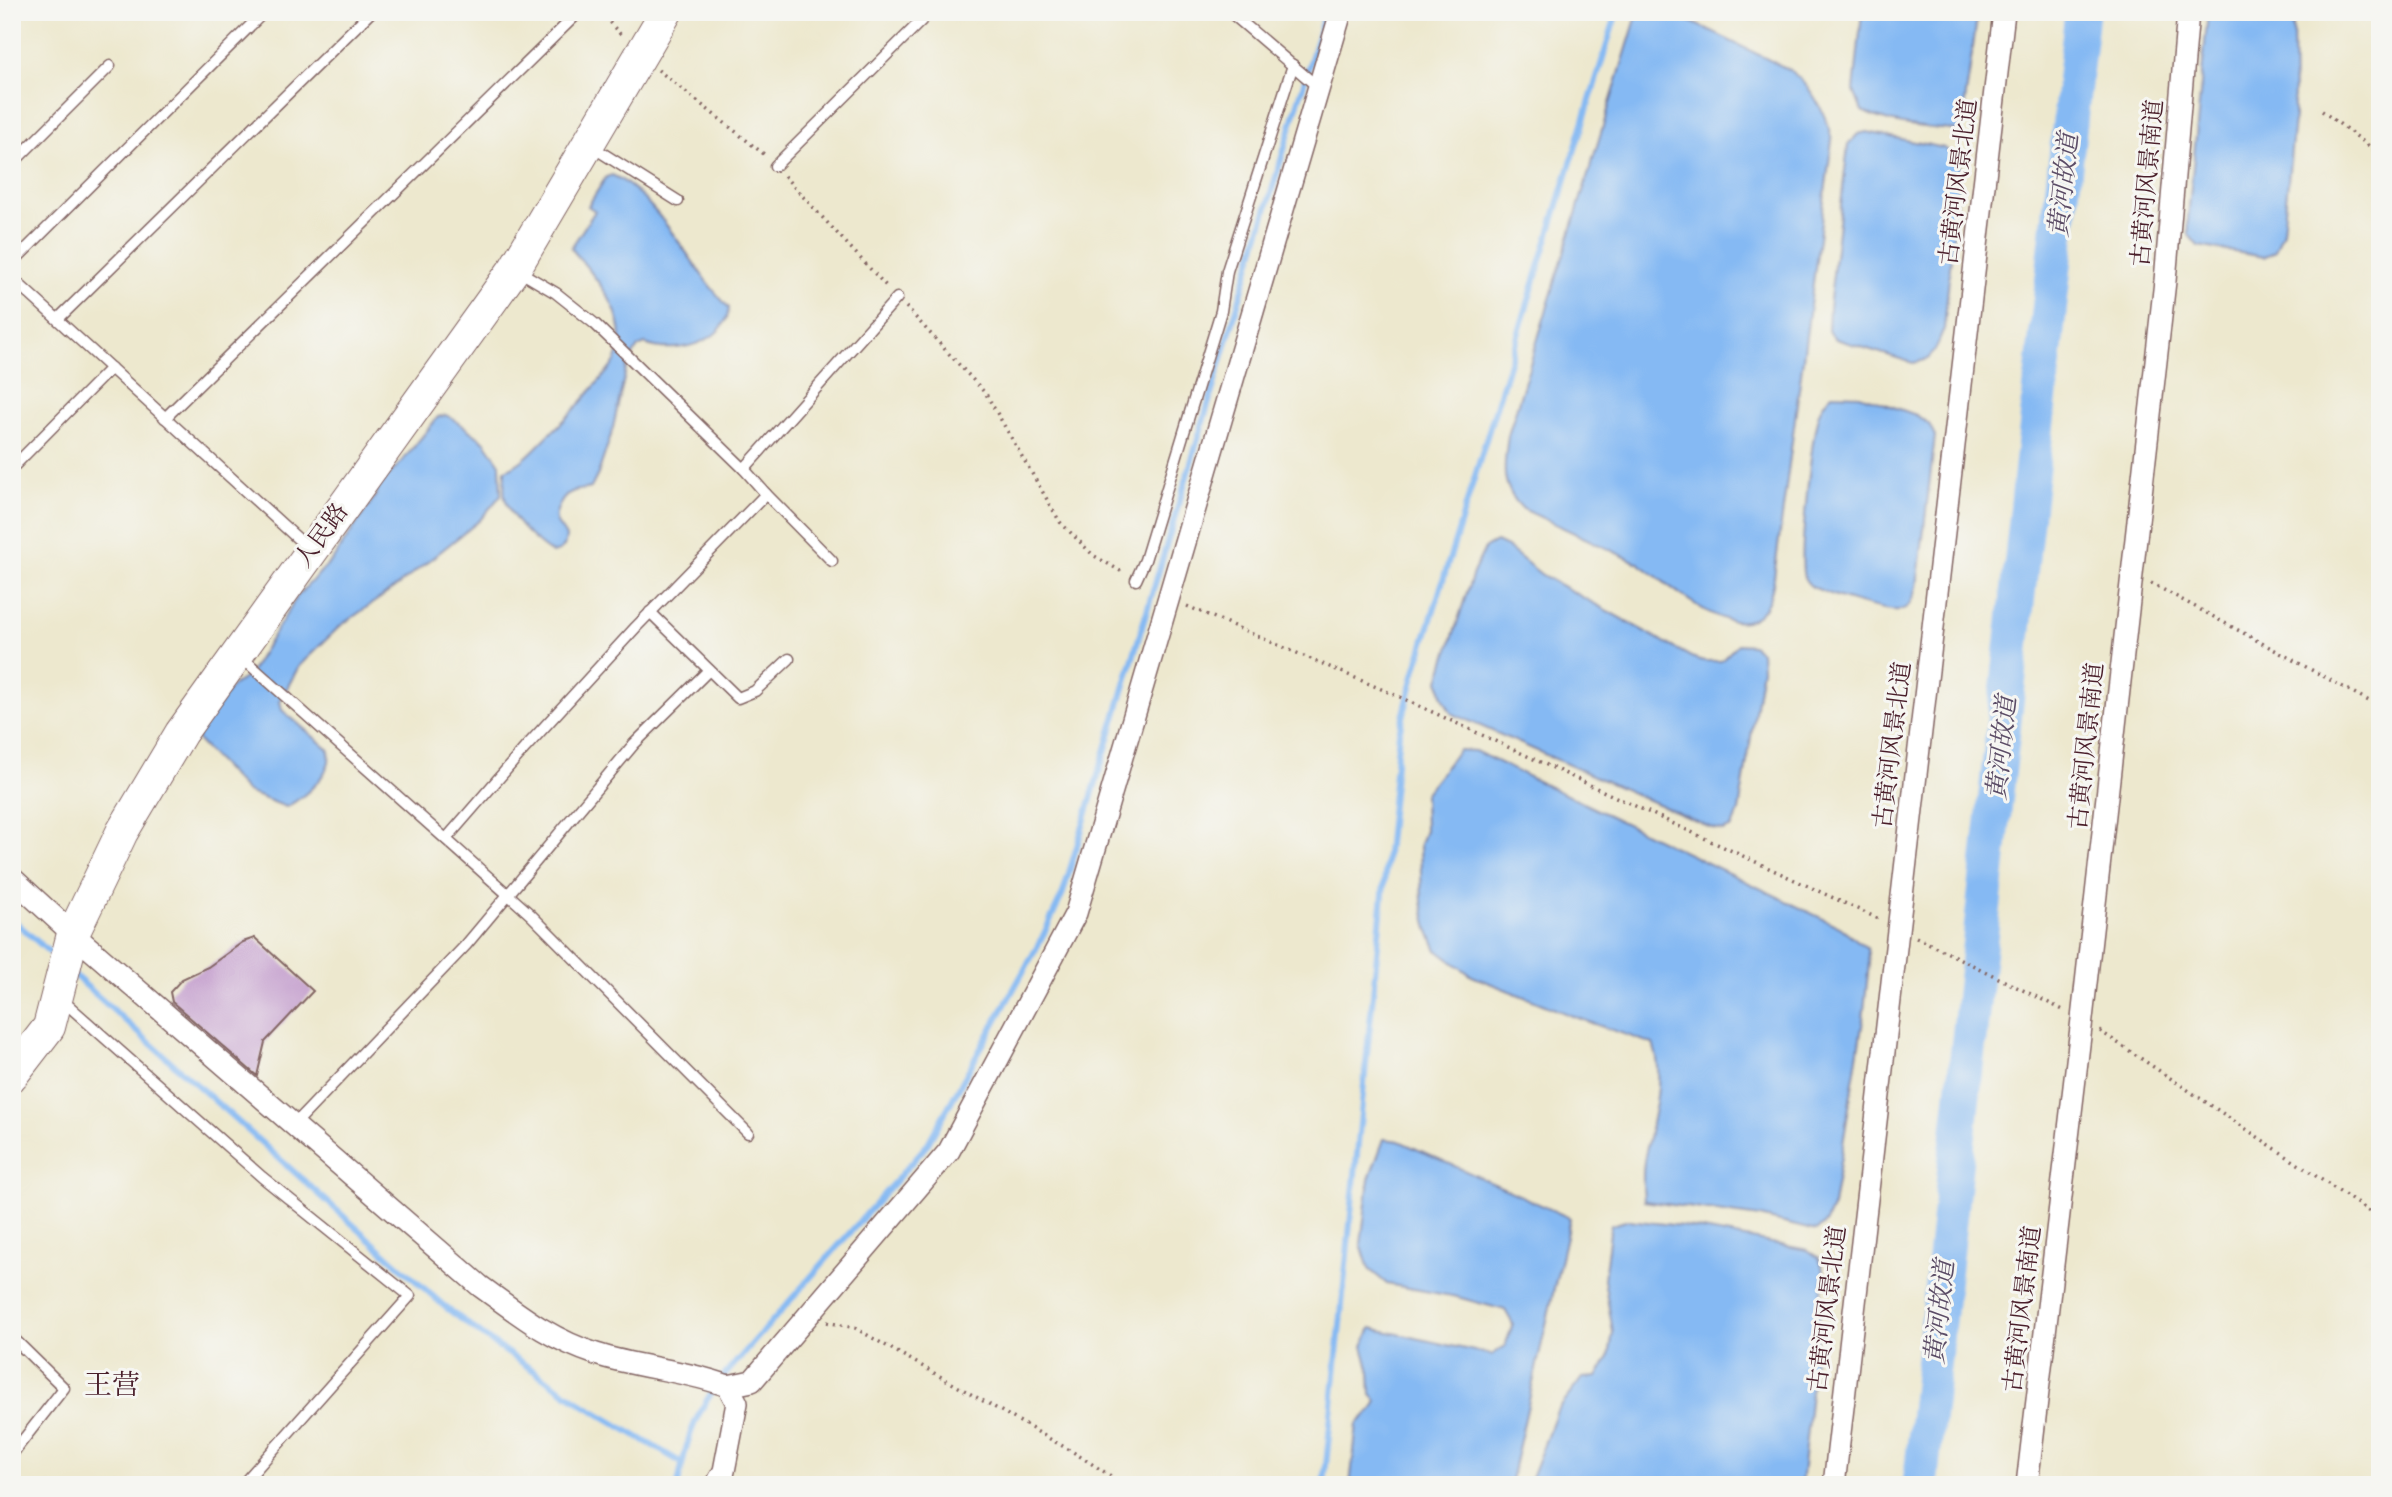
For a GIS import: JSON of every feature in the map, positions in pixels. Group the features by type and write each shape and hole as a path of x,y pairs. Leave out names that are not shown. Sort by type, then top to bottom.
{"street":[{"name":"人民路","path":"12,1075 49,1027 64,965 122,832 181,733 515,268 666,12"},
{"path":"12,878 64,965 294,1125 480,1286 544,1333 597,1354 722,1384 752,1381 949,1151 1076,913 1317,86 1341,12"},
{"name":"古黄河风景北道","path":"1834,1485 1905,931 2004,12"},
{"name":"古黄河风景南道","path":"2027,1485 2165,281 2188,12"},
{"path":"716,1485 724,1471 737,1403 722,1384"}],"lane":[{"path":"12,263 264,12"},
{"path":"58,319 371,12"},
{"path":"165,418 579,12"},
{"path":"1230,12 1317,86"},
{"path":"775,166 925,14"},
{"path":"12,164 110,66"},
{"path":"1136,580 1146,560 1221,310 1227,271 1296,68"},
{"path":"589,145 678,201"},
{"path":"515,268 556,293 595,324 744,469 832,561"},
{"path":"12,278 310,550"},
{"path":"744,469 897,298"},
{"path":"12,468 111,368"},
{"path":"446,839 524,748 650,612 766,494"},
{"path":"650,612 738,698 755,691 789,659"},
{"path":"237,654 531,915 748,1133"},
{"path":"294,1125 467,945 634,744 709,670"},
{"path":"64,965 262,1177 410,1296 242,1485"},
{"path":"12,1337 64,1388 12,1454"}],"path":[{"path":"2322,111 2380,154"},
{"path":"2131,580 2162,588 2380,707"},
{"path":"1169,598 1401,697 1905,931 2082,1019 2380,1219"},
{"path":"807,1317 855,1328 1073,1452 1125,1485"}],"water":[{"path":"1638,12 1671,12 1788,69 1811,91 1826,119 1832,140 1773,585 1764,609 1750,620 1732,621 1712,614 1638,563 1523,509 1510,492 1505,475 1508,436"},
{"path":"1862,12 1978,12 1962,123 1958,131 1897,123 1862,111 1854,91"},
{"path":"2208,12 2293,12 2294,120 2283,231 2275,251 2264,257 2198,246 2189,235 2188,218"},
{"path":"1867,132 1944,148 1960,165 1944,329 1928,359 1913,363 1836,339 1828,331 1848,145 1858,134"},
{"path":"612,175 625,182 651,206 729,308 726,320 719,330 697,344 670,348 645,344 638,347 627,365 612,432 598,474 591,488 570,493 560,504 556,519 566,540 561,550 552,553 518,523 508,507 504,495 505,470 525,458 565,420 610,369 617,357 621,342 616,313 600,285 571,248 595,211 588,206 606,177"},
{"path":"1832,394 1860,395 1916,415 1929,424 1935,436 1917,587 1911,601 1903,609 1891,610 1844,599 1813,587 1804,577 1804,524 1815,428 1825,401"},
{"path":"446,415 485,442 500,464 501,495 480,520 396,587 340,626 299,666 280,701 282,710 328,749 328,766 317,783 286,807 247,792 198,741 197,735 232,686 248,676 298,595 333,559 376,495 379,486 438,417"},
{"path":"1496,542 1507,547 1542,575 1691,657 1704,661 1721,661 1738,644 1752,645 1761,652 1762,669 1739,811 1732,827 1723,831 1712,828 1451,713 1442,695 1439,680 1473,573 1485,548"},
{"path":"1459,750 1475,751 1840,927 1867,948 1869,963 1863,1020 1833,1206 1826,1222 1816,1231 1760,1217 1644,1201 1643,1167 1658,1088 1657,1058 1653,1044 1580,1019 1472,976 1437,950 1428,929 1422,902 1420,844 1425,830 1424,794"},
{"path":"1384,1139 1399,1141 1570,1218 1510,1485 1350,1485 1357,1424 1373,1409 1377,1401 1371,1395 1370,1372 1363,1346 1371,1328 1492,1355 1505,1346 1513,1324 1505,1310 1457,1297 1387,1284 1369,1269 1361,1244 1369,1179"},
{"path":"1629,1220 1682,1226 1808,1250 1819,1258 1824,1272 1801,1485 1528,1485 1557,1411 1582,1378 1597,1377 1609,1357 1613,1332 1604,1279 1611,1225"}],"building":[{"path":"255,938 313,991 265,1042 257,1076 172,1002 170,992 182,979 208,967 243,942"}],"waterway":[{"path":"722,1378 927,1145 1041,940 1063,893 1325,12"},
{"path":"1324,1485 1399,733 1414,675 1617,12"},
{"name":"黄河故道","path":"1920,1485 2082,12"},
{"path":"12,919 56,958"},
{"path":"74,975 444,1306 584,1405 682,1463"},
{"path":"678,1485 691,1433 701,1410 716,1387"}],"district":[{"name":"王营","path":"112,1384"}]}
